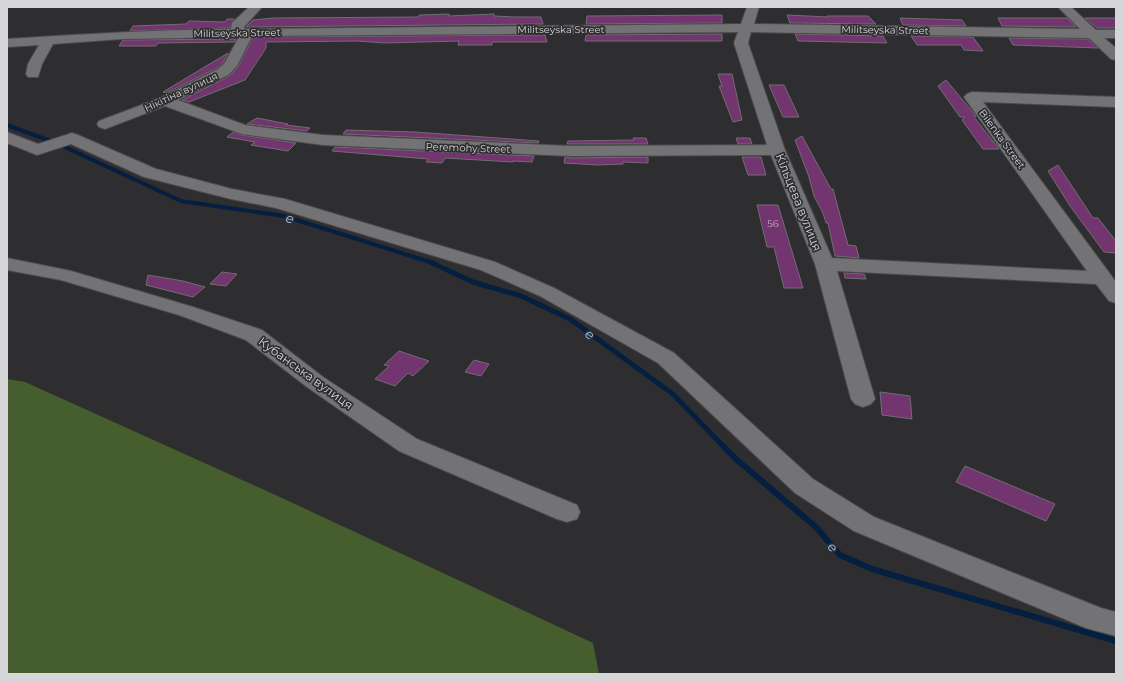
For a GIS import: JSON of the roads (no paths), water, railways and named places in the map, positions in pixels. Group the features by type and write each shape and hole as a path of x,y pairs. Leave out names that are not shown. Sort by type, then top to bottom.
{"street":[{"name":"Нікітіна вулиця","path":"106,124 165,101 204,83 227,69 246,36 238,29 237,26 256,7"},
{"name":"Кільцева вулиця","path":"753,7 741,43 778,150 825,264 863,399"},
{"path":"1064,7 1116,56"},
{"name":"Militseyska Street","path":"7,43 122,35 745,28 1116,34"},
{"path":"33,74 35,64 48,39"},
{"name":"Bilenka Street","path":"1116,102 972,97 1116,297"},
{"name":"Peremohy Street","path":"165,101 242,128 323,140 571,151 778,150"},
{"path":"7,137 37,150 72,138 150,174 231,194 279,203 488,266 547,292 666,358 804,486 864,524 1097,619 1116,624"},
{"name":"Кубанська вулиця","path":"7,264 64,275 186,311 254,335 315,382 408,445 567,512"},
{"path":"825,264 1103,278"}],"waterway":[{"name":"e","path":"7,125 56,143 181,201 284,216 430,262"},
{"name":"e","path":"428,261 473,282 521,296 570,319 673,394 724,447"},
{"name":"e","path":"724,447 737,460 816,527 840,555 872,569 1116,641"}]}
